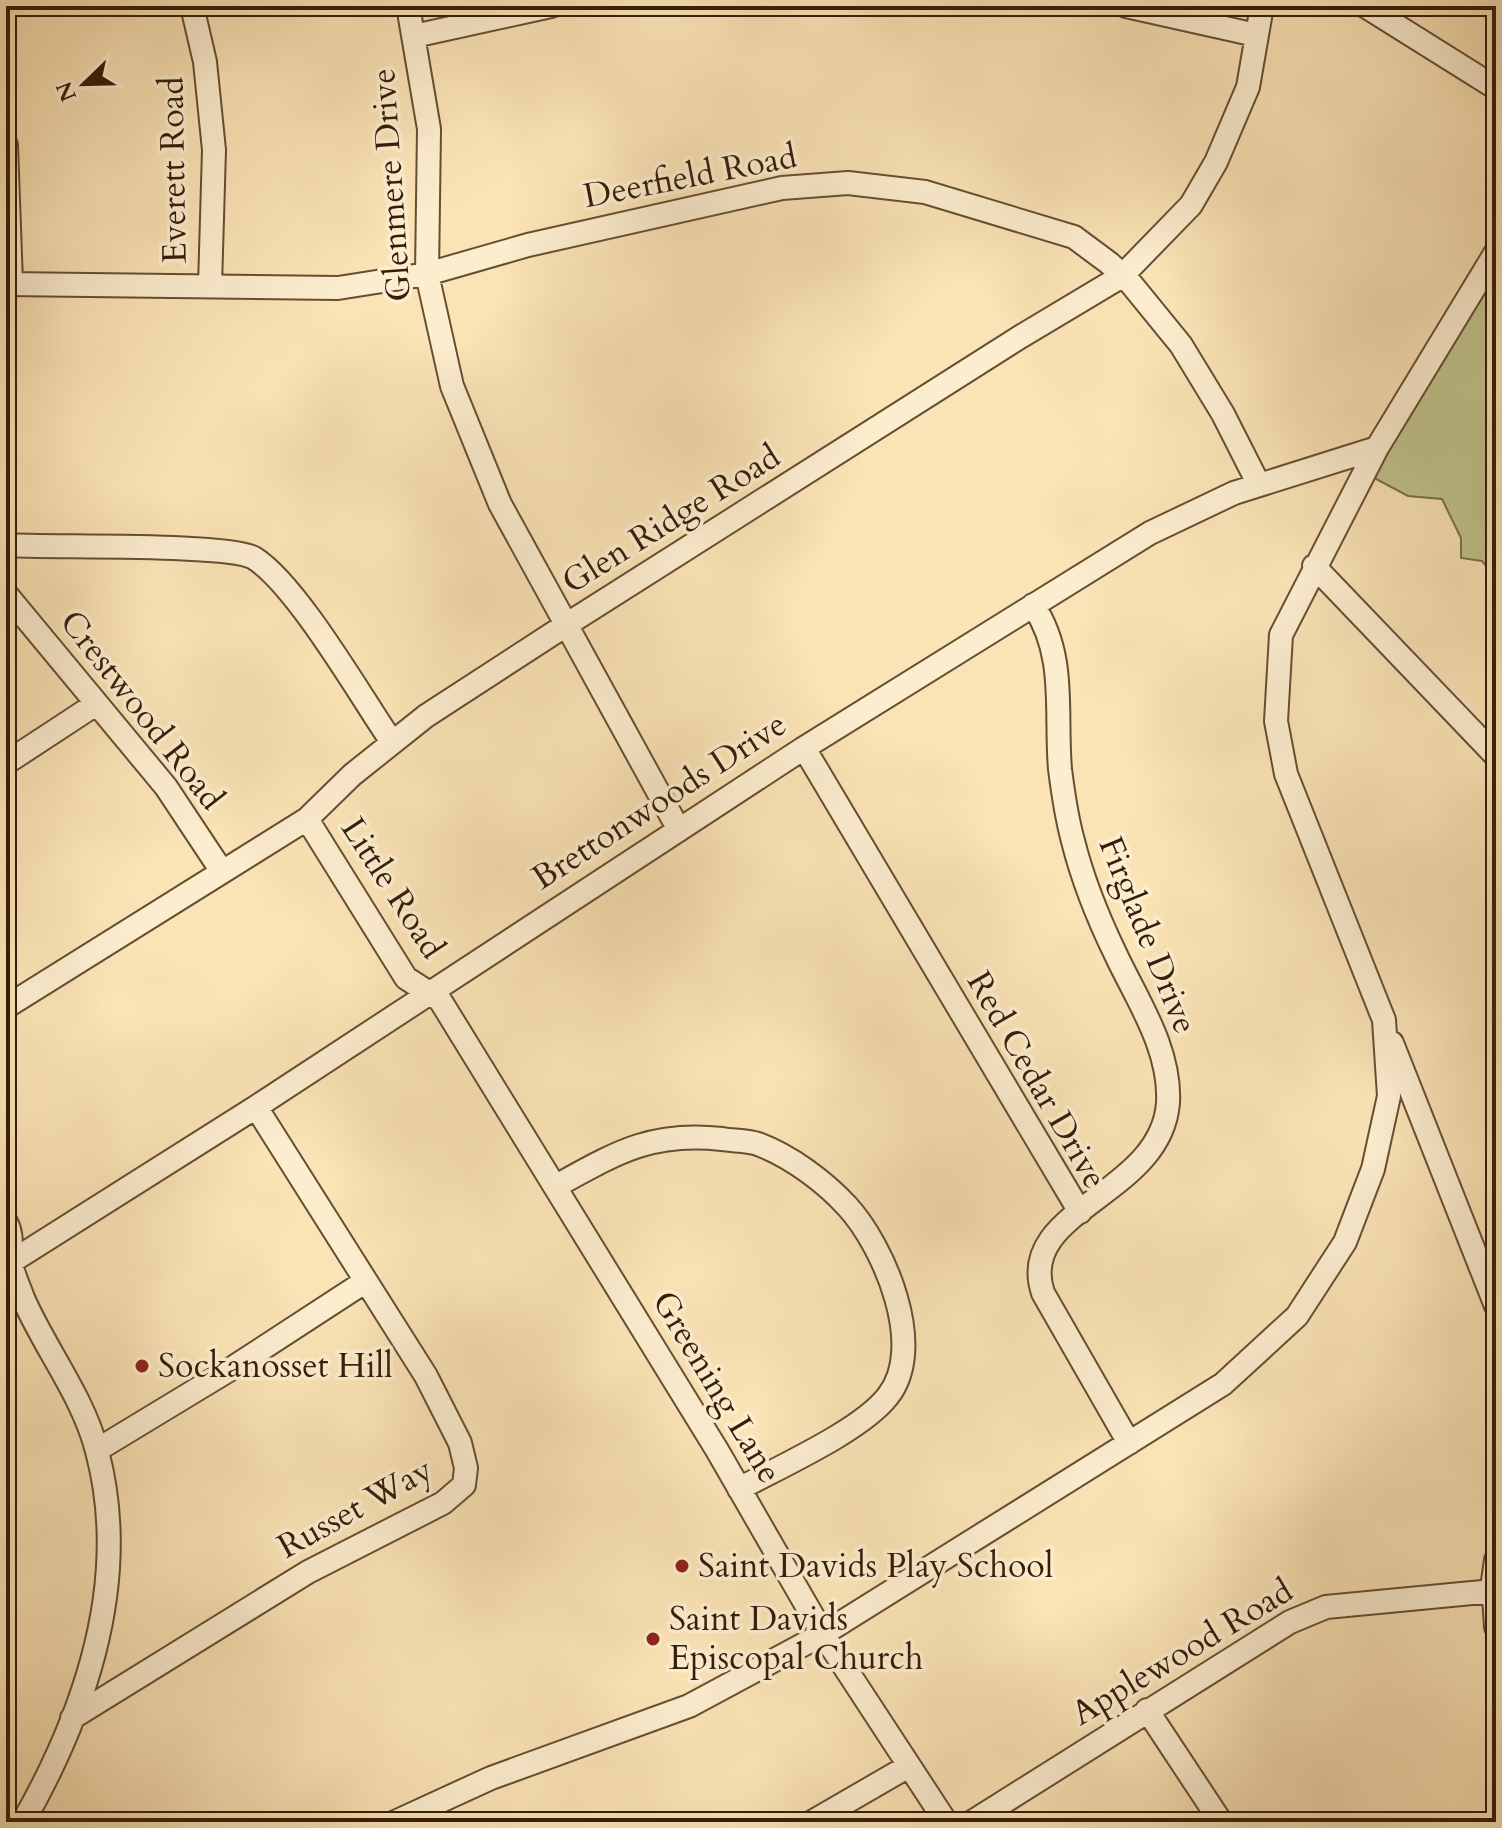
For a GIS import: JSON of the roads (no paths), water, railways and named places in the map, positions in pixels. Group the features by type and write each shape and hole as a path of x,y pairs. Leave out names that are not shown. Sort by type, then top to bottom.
{"street":[{"name":"Everett Road","path":"192,6 205,62 214,150 210,286"},
{"name":"Glenmere Drive","path":"408,6 429,129 427,274 452,386 472,443 566,625 679,830"},
{"path":"414,36 551,6"},
{"path":"1126,6 1256,35"},
{"name":"Glen Ridge Road","path":"6,1007 307,819 392,742 566,625 1020,337 1122,276 1191,205 1216,162 1248,87 1262,6"},
{"path":"1365,6 1496,88"},
{"path":"6,145 9,284"},
{"name":"Deerfield Road","path":"9,284 338,288 427,274 528,245 782,188 848,183 925,192 1074,237 1122,276 1181,345 1223,414 1259,485"},
{"path":"1496,252 1377,448 1281,635 1276,721 1286,774 1492,1283 1496,1306"},
{"name":"Brettonwoods Drive","path":"8,1264 256,1107 425,993 804,748 1150,533 1259,485 1377,448"},
{"path":"6,545 203,550 252,556 271,573 309,619 392,742"},
{"path":"1314,566 1496,756"},
{"name":"Crestwood Road","path":"6,594 166,787 221,870"},
{"name":"Firglade Drive","path":"1033,605 1047,626 1055,651 1060,769 1072,838 1089,896 1157,1043 1168,1103 1149,1153 1129,1176 1080,1212"},
{"path":"6,763 96,704"},
{"name":"Red Cedar Drive","path":"804,748 1080,1212 1058,1227 1048,1243 1037,1265 1038,1280 1064,1332 1129,1443"},
{"name":"Little Road","path":"307,819 406,978 425,993"},
{"name":"Greening Lane","path":"425,993 440,1000 556,1186 823,1634 907,1767 946,1822"},
{"path":"395,1822 425,1816 491,1778 689,1706 823,1634 1223,1384 1297,1316 1345,1242 1373,1169 1389,1096 1384,1020"},
{"name":"Russet Way","path":"72,1718 308,1572 443,1503 464,1485 466,1468 460,1443 426,1376 256,1107"},
{"path":"556,1186 624,1148 683,1135 757,1143 813,1175 849,1207 881,1256 899,1308 904,1347 898,1375 888,1396 854,1424 739,1489"},
{"path":"6,1222 12,1233 8,1264 85,1418 97,1450 107,1503 108,1581 92,1669 48,1778 23,1822"},
{"path":"97,1450 366,1281"},
{"path":"1496,1560 1493,1591 1496,1627"},
{"name":"Applewood Road","path":"972,1822 1290,1622 1326,1607 1493,1591"},
{"path":"1147,1710 1221,1822"},
{"path":"812,1822 907,1767"}],"place":[{"name":"Sockanosset Hill","path":"142,1366"},
{"name":"Saint Davids Play School","path":"682,1566"},
{"name":"Saint Davids Episcopal Church","path":"653,1639"}]}
